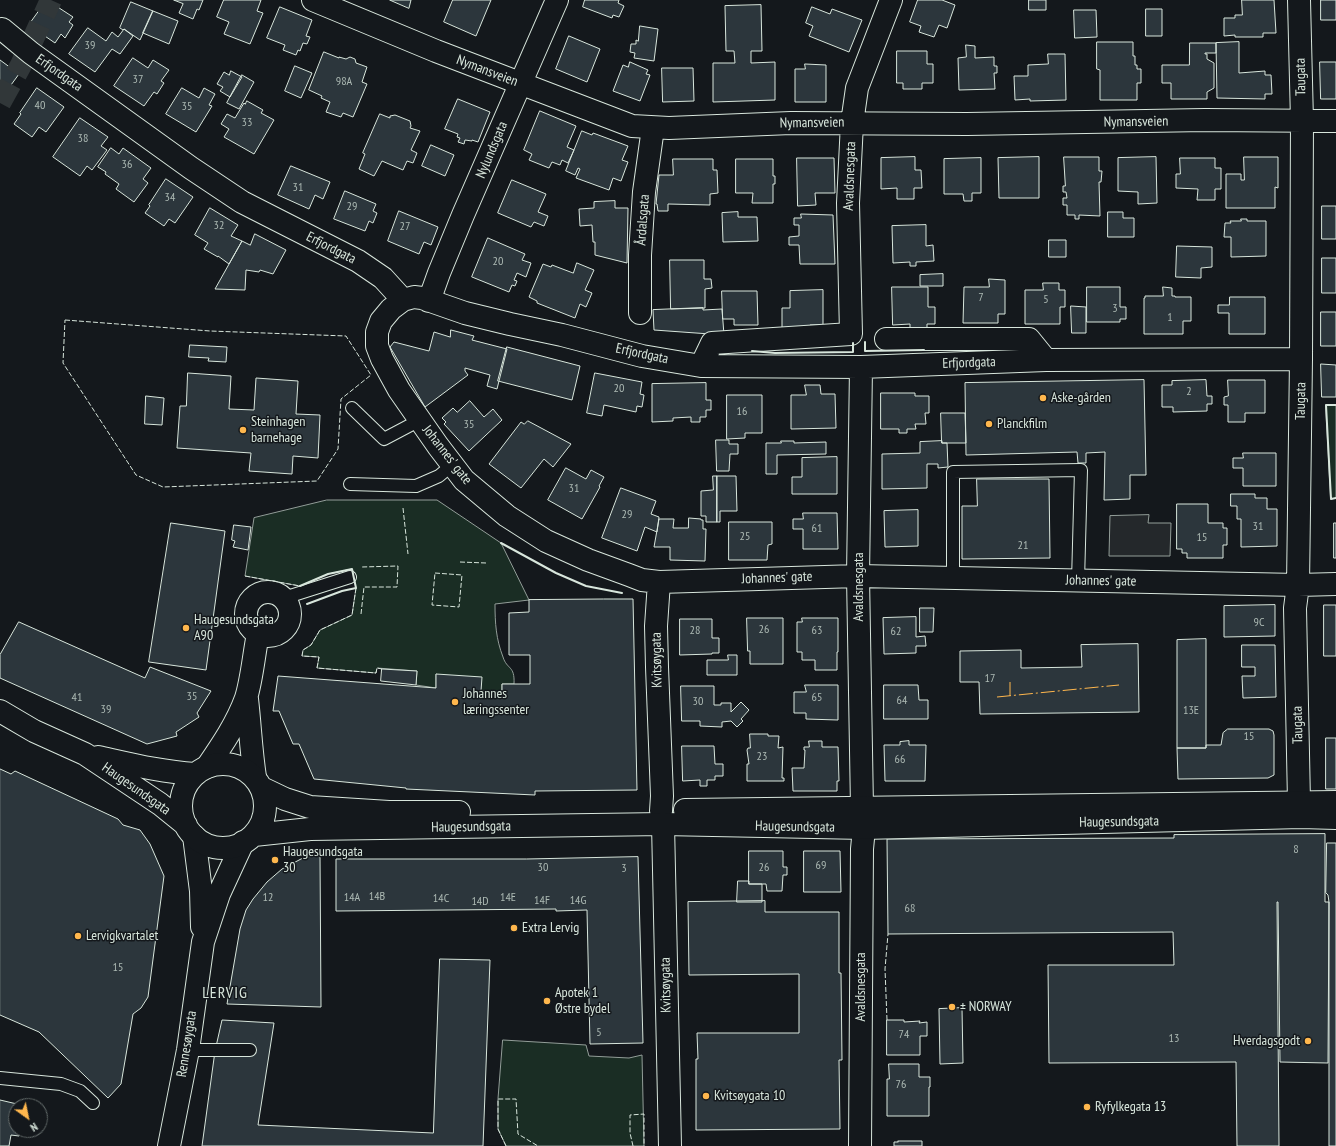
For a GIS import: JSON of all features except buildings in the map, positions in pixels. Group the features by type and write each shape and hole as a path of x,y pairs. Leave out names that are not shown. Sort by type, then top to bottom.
{"street":[{"name":"Nymansveien","path":"313,0 436,51 632,126 669,128 852,123 967,124 1205,120 1336,121"},
{"name":"Nylundsgata","path":"429,301 439,272 557,0"},
{"name":"Avaldsnesgata","path":"700,366 712,344 851,334 848,203 852,123 857,88 891,0"},
{"name":"Taugata","path":"1299,0 1302,121 1301,359 1298,585 1295,608 1299,802"},
{"name":"Erfjordgata","path":"2,29 31,53 191,168 242,202 358,261 383,278 403,300 414,297 465,313 562,335 642,356 700,366 861,367 1046,360 1301,359"},
{"name":"Årdalsgata","path":"640,313 640,256 644,192 653,128"},
{"name":"Johannes' gate","path":"403,300 390,309 381,321 377,332 377,346 382,359 399,390 464,480 507,516 546,541 588,560 642,580 659,582 858,576 1298,585 1336,584"},
{"name":"Erfjordgata","path":"886,339 1029,339 1046,360"},
{"name":"Avaldsnesgata","path":"860,1146 863,818 858,576 861,367"},
{"name":"Kvitsøygata","path":"659,582 657,639 670,1146"},
{"path":"266,592 277,594 284,598 290,611 288,624 280,633 273,636 258,634 251,629 246,613 252,598 258,594 266,592"},
{"path":"246,696 250,725 251,752 258,783 265,800 265,812 261,824 249,839 231,847 218,847 206,844 190,830 182,812 182,798 187,785 201,771 236,722 246,696 258,634"},
{"name":"Haugesundsgata","path":"0,711 34,731 85,754 160,804 190,830"},
{"name":"Haugesundsgata","path":"85,754 177,773 201,771"},
{"path":"201,771 220,764 234,765 245,770 258,783"},
{"name":"Haugesundsgata","path":"258,783 285,800 310,807 389,812 662,817 1336,818"},
{"name":"Haugesundsgata","path":"863,818 1299,802 1336,802"},
{"name":"Haugesundsgata","path":"249,839 310,829 662,817"},
{"name":"Rennesøygata","path":"169,1146 188,1050 203,942 201,891 190,830"},
{"name":"Rennesøygata","path":"203,942 219,894 249,839"}],"lane":[{"path":"352,408 384,439 420,420"},
{"path":"350,484 416,486 439,476 452,465"},
{"path":"954,578 953,472 1081,470 1078,581"},
{"path":"284,598 350,577"},
{"path":"188,1050 250,1050"},
{"path":"0,1078 61,1084 80,1091 93,1103"}],"green space":[{"path":"1326,405 1336,405 1336,498 1331,499"},
{"path":"327,500 437,500 501,543 529,600 495,604 497,637 505,661 512,671 514,684 502,684 502,692 481,691 436,674 436,688 416,685 417,671 377,668 376,673 317,668 319,657 302,656 303,650 311,645 320,630 352,615 356,588 352,569 328,574 300,586 245,576 254,518"},
{"path":"503,1040 586,1045 589,1056 629,1058 642,1055 644,1146 506,1146 498,1129 498,1099"}],"shaded area":[{"path":"1149,515 1148,523 1171,523 1170,556 1109,556 1110,516"}],"tunnel":[{"path":"0,103 21,65 51,0"}],"fence":[{"path":"65,320 210,331 346,336 371,375 341,399 338,449 317,481 163,487 136,475 63,363 65,320"},
{"path":"403,508 408,554"},
{"path":"460,562 486,563"},
{"path":"361,614 364,587 397,587 398,566 362,567"},
{"path":"435,573 462,575 459,607 432,605 435,573"},
{"path":"245,576 300,586"},
{"path":"356,588 352,615 320,630 311,645 303,650 302,656 319,657 317,668 376,673 377,668 382,669"},
{"path":"887,1020 885,969 888,934"},
{"path":"506,1146 498,1129 498,1099 516,1099 518,1134 538,1146"},
{"path":"633,1146 630,1133 630,1115 644,1114 644,1146"}],"wall":[{"path":"865,342 865,351 924,350"},
{"path":"752,351 775,353 853,352 853,343"},
{"path":"1336,405 1326,405 1331,499 1336,498"},
{"path":"501,543 556,573 586,586 622,593"},
{"path":"300,586 328,574 352,569 356,588 342,591 307,604"}],"power":[{"path":"1010,682 1010,696"},
{"path":"997,697 1119,685"}],"place":[{"name":"Aske-gården","path":"1043,398"},
{"name":"Planckfilm","path":"989,424"},
{"name":"Steinhagen barnehage","path":"243,430"},
{"name":"Haugesundsgata A90","path":"186,628"},
{"name":"Johannes læringssenter","path":"455,702"},
{"name":"Haugesundsgata 30","path":"275,860"},
{"name":"Extra Lervig","path":"514,928"},
{"name":"Lervigkvartalet","path":"78,936"},
{"name":"Apotek 1 Østre bydel","path":"547,1001"},
{"name":"± NORWAY","path":"952,1007"},
{"name":"Hverdagsgodt","path":"1308,1041"},
{"name":"Kvitsøygata 10","path":"706,1096"},
{"name":"Ryfylkegata 13","path":"1087,1107"}],"district":[{"name":"LERVIG","path":"225,993"}]}
